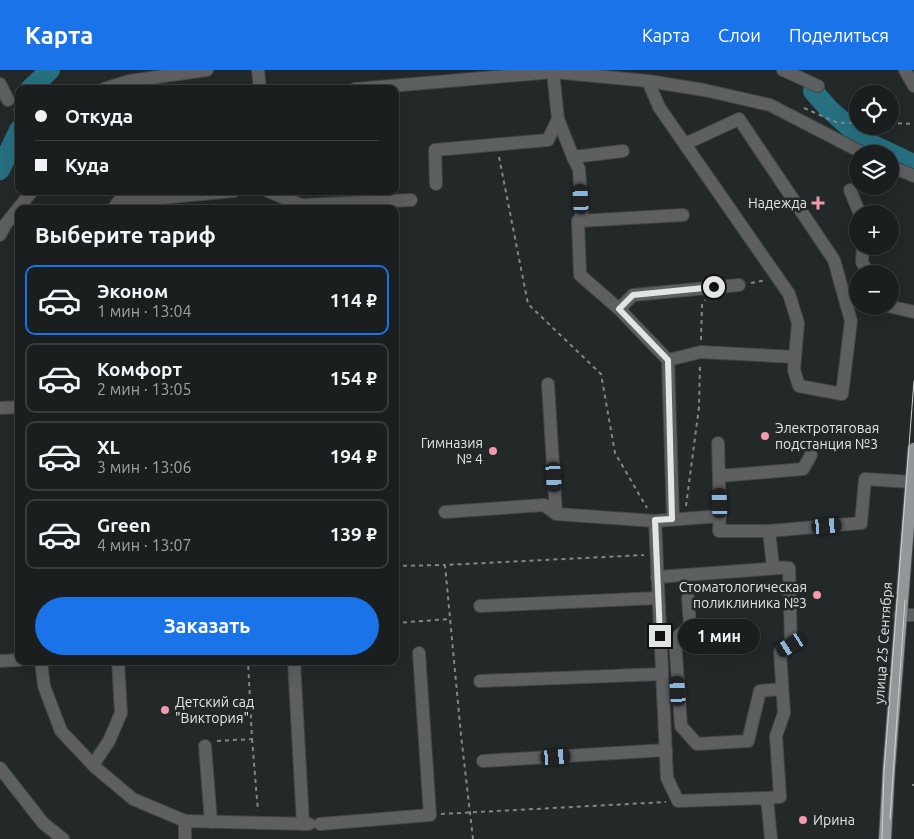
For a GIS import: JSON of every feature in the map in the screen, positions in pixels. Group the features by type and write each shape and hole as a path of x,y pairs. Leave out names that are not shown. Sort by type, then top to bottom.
{"main road":[{"name":"улица 25 Сентября","path":"885,839 900,615 914,449"}],"street":[{"path":"116,85 129,81 207,70"},
{"path":"258,70 260,85"},
{"path":"783,70 818,86"},
{"path":"905,70 914,86"},
{"path":"553,72 558,119 573,157 580,168 582,215 578,221 580,275 619,309 668,360 678,519"},
{"path":"399,85 553,72 648,81 704,90 770,105 849,146"},
{"path":"648,81 659,107 789,294 798,323 794,370 799,386 842,394 851,321 834,260 739,120 685,144"},
{"path":"0,84 11,105"},
{"path":"436,184 435,150 548,140 558,119"},
{"path":"573,157 623,151"},
{"path":"899,170 912,175"},
{"path":"21,205 29,195"},
{"path":"124,205 203,195"},
{"path":"277,195 301,205 411,200"},
{"path":"0,235 15,213"},
{"path":"578,221 683,215"},
{"path":"619,309 633,295 739,285"},
{"path":"899,309 914,312"},
{"path":"668,360 701,352 795,357"},
{"path":"548,384 556,514"},
{"path":"0,408 15,407"},
{"path":"718,443 719,531 769,531 861,523 865,479 912,482"},
{"path":"719,476 803,470 811,455"},
{"path":"445,512 544,505 556,514 655,520 720,516"},
{"path":"655,520 667,778 678,801 780,797 776,736 784,714 780,652 791,645 789,568 773,567 769,531"},
{"path":"657,577 784,568"},
{"path":"480,606 658,598"},
{"path":"688,598 690,626 675,639 681,726 697,744 748,740 760,691 782,689"},
{"path":"900,615 914,615"},
{"path":"41,665 44,686 61,731 93,765 133,799 185,821 322,824 430,815 419,653"},
{"path":"0,661 15,660"},
{"path":"93,765 109,741 121,713 118,665"},
{"path":"294,665 303,824"},
{"path":"480,681 662,674"},
{"path":"205,746 211,822"},
{"path":"483,761 666,750"},
{"path":"2,773 43,823 63,839"},
{"path":"767,798 771,839"},
{"path":"185,821 185,839"}],"path":[{"path":"11,105 15,110"},
{"path":"844,123 849,123"},
{"path":"899,123 914,124"},
{"path":"496,144 528,304 601,374 615,453 655,520"},
{"path":"739,285 778,278"},
{"path":"678,519 699,406 702,305 714,287"},
{"path":"399,566 445,565"},
{"path":"399,623 450,619"},
{"path":"248,665 252,739 260,823"},
{"path":"461,735 473,839"},
{"path":"205,746 211,742 252,739"},
{"path":"469,811 678,801"}],"waterway":[{"path":"34,85 50,70"},
{"path":"813,91 829,109 865,141 909,162 914,168"},
{"path":"0,170 15,138"}],"tram line":[{"path":"882,839 884,772 914,381"},
{"path":"890,819 905,600"}],"place":[{"name":"Надежда","path":"818,203"},
{"name":"Электротяговая подстанция №3","path":"765,436"},
{"name":"Гимназия № 4","path":"493,451"},
{"name":"Стоматологическая поликлиника №3","path":"817,595"},
{"name":"Детский сад \"Виктория\"","path":"165,710"},
{"name":"Ирина","path":"803,820"}],"route":[{"path":"660,636 655,520 672,519 668,360 619,309 633,295 714,287"}]}
